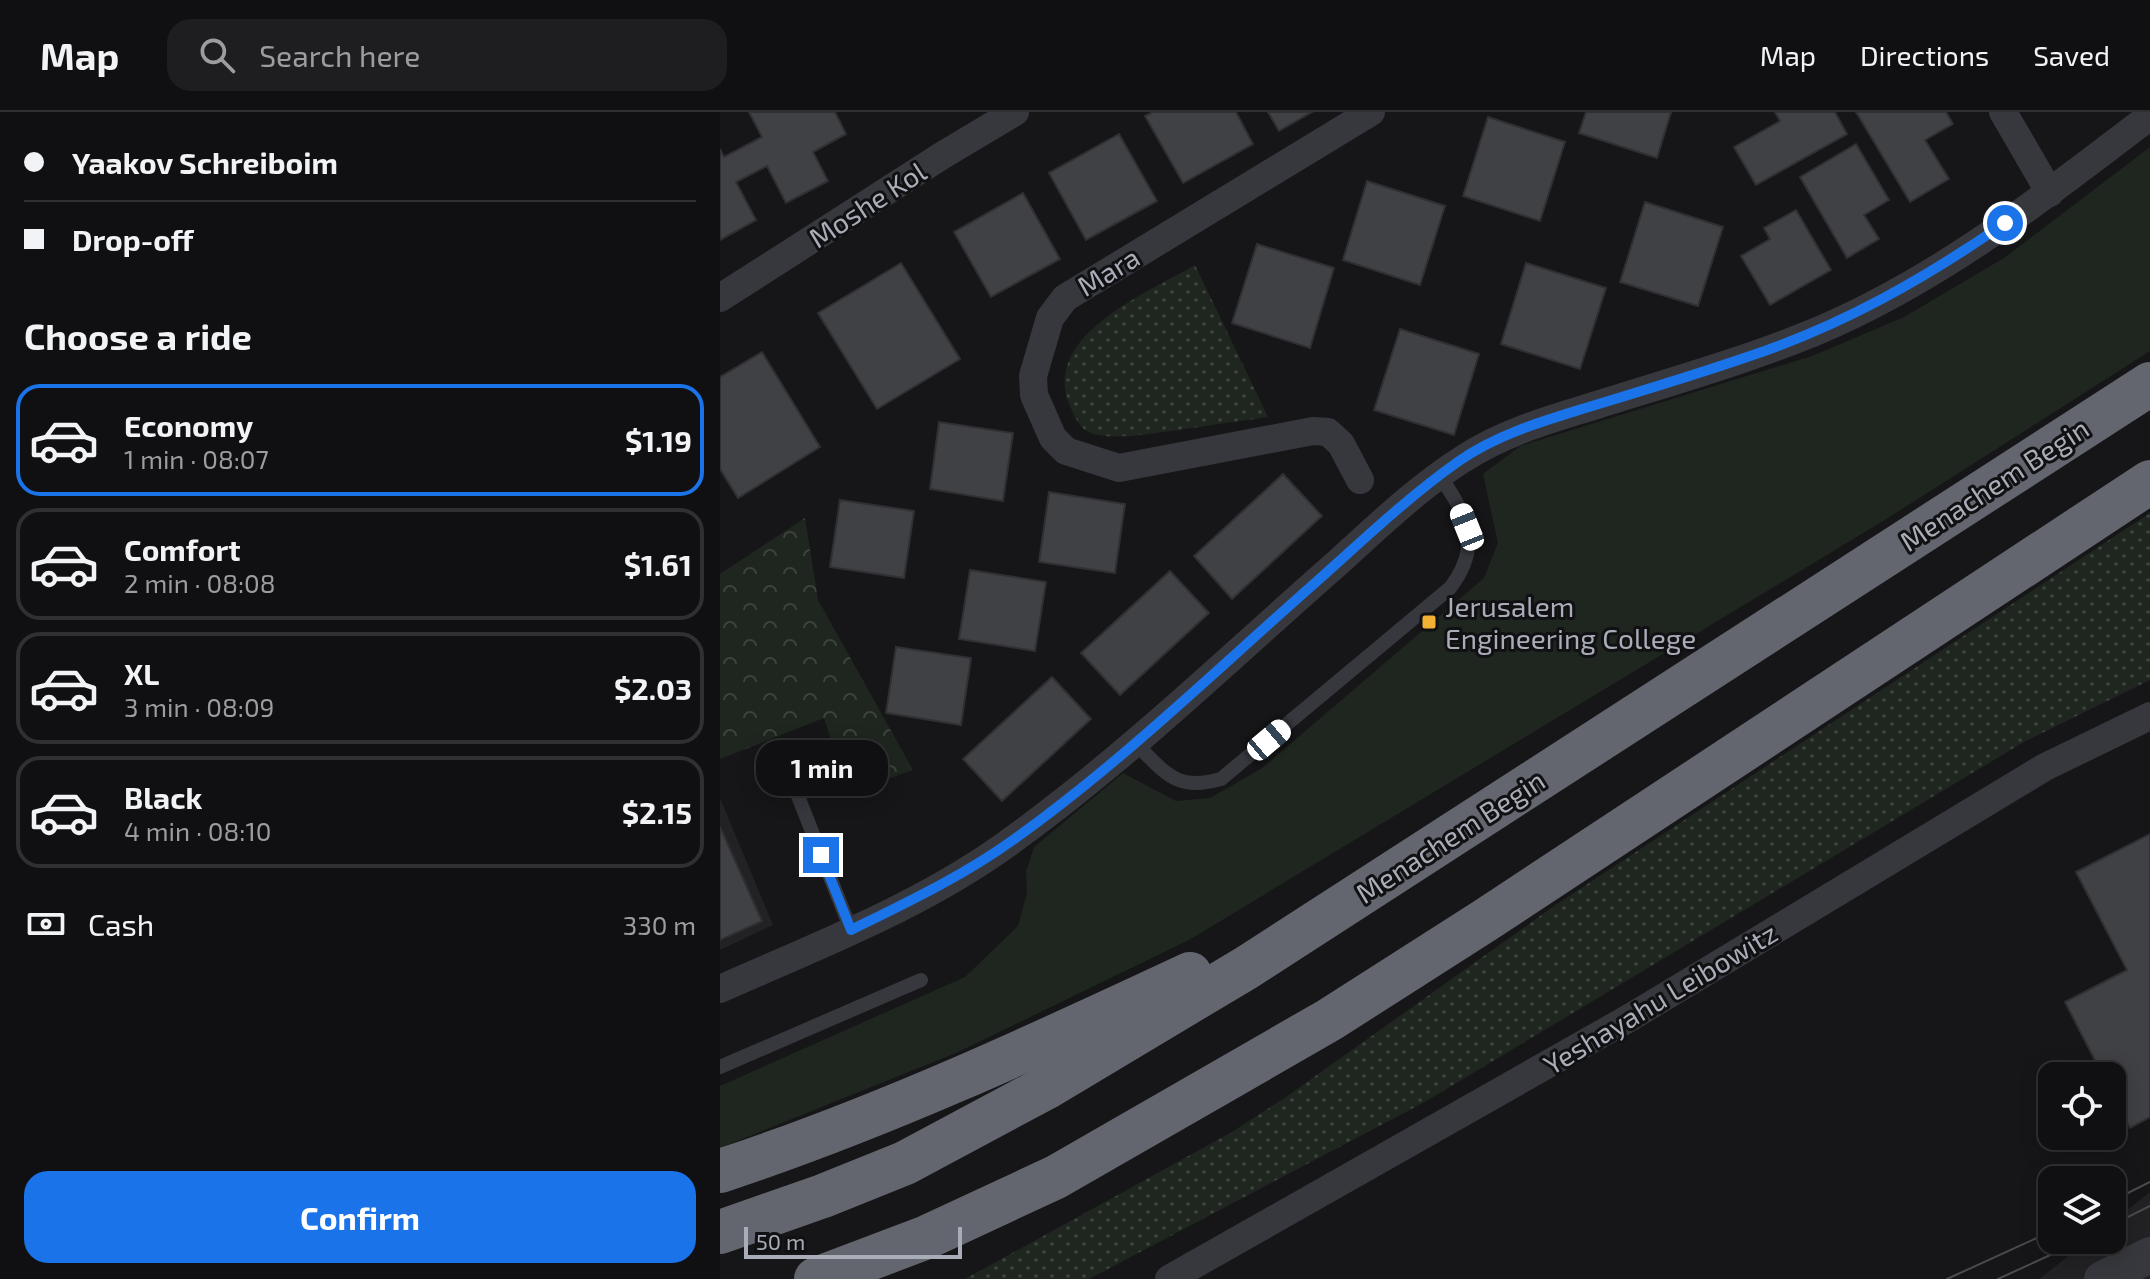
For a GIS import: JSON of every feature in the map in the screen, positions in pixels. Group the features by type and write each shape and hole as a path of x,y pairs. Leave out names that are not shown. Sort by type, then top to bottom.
{"highway":[{"name":"Menachem Begin","path":"720,1232 905,1163 1131,1038 1359,895 2150,384"},
{"path":"884,1279 1355,1003 2150,482"},
{"path":"720,1171 850,1124 1056,1036 1359,895"},
{"path":"816,1279 927,1237 1056,1177"}],"street":[{"name":"Moshe Kol","path":"720,298 1015,112"},
{"name":"Mara","path":"1360,480 1341,444 1328,432 1313,431 1119,468 1080,457 1066,451 1053,438 1034,395 1033,376 1050,318 1065,298 1371,112"},
{"path":"2003,112 2050,193"},
{"path":"720,989 911,901 1012,841 1134,742 1440,476 1487,444 1528,427 1752,355 1856,312 1939,269 2050,193 2150,116"},
{"name":"Yeshayahu Leibowitz","path":"1169,1279 1631,1017 2045,767 2150,716"},
{"path":"2102,1279 2150,1255"}],"lane":[{"path":"1134,742 1166,773 1183,783 1204,784 1221,779 1450,588 1464,570 1470,548 1467,527 1440,476"},
{"path":"790,776 851,930"},
{"path":"720,1067 921,980"}],"shaded area":[{"path":"720,798 773,925 720,950"},
{"path":"2150,1192 2150,1279 2039,1279 2071,1254 2126,1254 2126,1211"}],"green space":[{"path":"2150,147 2150,351 1888,518 1189,940 956,1053 720,1148 720,1086 965,977 1018,926 1027,893 1026,872 1034,847 1123,773 1176,801 1210,798 1262,768 1484,578 1498,543 1483,474 1520,446 1812,356 1904,317 2004,258"},
{"path":"1195,265 1268,417 1134,436 1088,432 1077,421 1070,406 1065,381 1070,358 1084,338 1104,319"},
{"path":"2150,513 2150,680 2024,742 1423,1103 1089,1279 965,1279 1232,1132 1557,904"},
{"path":"805,518 818,600 913,770 848,793 824,718 720,759 720,574"}],"building":[{"path":"749,112 835,112 846,134 813,152 828,181 786,203 767,166 736,182 756,220 720,240 720,149 724,157 762,137"},
{"path":"1153,112 1236,112 1253,144 1183,183 1145,116"},
{"path":"1268,112 1312,112 1279,131"},
{"path":"1586,112 1671,112 1657,158 1579,133"},
{"path":"1775,112 1835,112 1847,134 1756,185 1734,147 1780,121"},
{"path":"1856,112 1946,112 1953,124 1925,140 1949,179 1910,202"},
{"path":"1488,117 1565,142 1540,221 1463,196"},
{"path":"1119,134 1157,201 1086,240 1049,173"},
{"path":"1856,144 1889,200 1864,215 1879,239 1847,258 1800,177"},
{"path":"1367,181 1445,206 1420,285 1343,260"},
{"path":"1023,193 1060,259 991,297 954,232"},
{"path":"1645,202 1723,227 1698,306 1620,282"},
{"path":"1796,210 1831,270 1770,305 1741,256 1770,239 1764,228"},
{"path":"1257,244 1334,268 1310,348 1232,323"},
{"path":"901,263 960,359 877,409 818,313"},
{"path":"1526,263 1606,288 1580,369 1501,344"},
{"path":"1400,329 1479,354 1454,435 1374,410"},
{"path":"762,352 820,447 738,498 720,469 720,377"},
{"path":"939,422 1013,433 1003,501 930,489"},
{"path":"1283,474 1322,516 1232,599 1194,556"},
{"path":"1049,492 1125,504 1115,573 1039,562"},
{"path":"840,500 914,511 904,578 830,567"},
{"path":"970,570 1046,582 1035,651 959,639"},
{"path":"1170,571 1209,613 1120,695 1081,653"},
{"path":"896,647 971,658 961,725 886,713"},
{"path":"1052,677 1091,719 1002,801 963,759"},
{"path":"720,827 762,921 720,940"},
{"path":"2150,834 2150,1117 2130,1128 2126,1120 2126,1062 2096,1062 2065,1002 2127,970 2076,872"}],"tram line":[{"path":"2126,1194 2150,1182"},
{"path":"2126,1218 2150,1206"},
{"path":"1947,1279 2038,1237"},
{"path":"1998,1279 2052,1254"}],"place":[{"name":"Jerusalem Engineering College","path":"1429,622"}],"route":[{"path":"821,855 851,930 911,901 1012,841 1072,794 1459,461 1487,444 1528,427 1752,355 1816,331 1883,300 1939,269 2005,223"}]}
